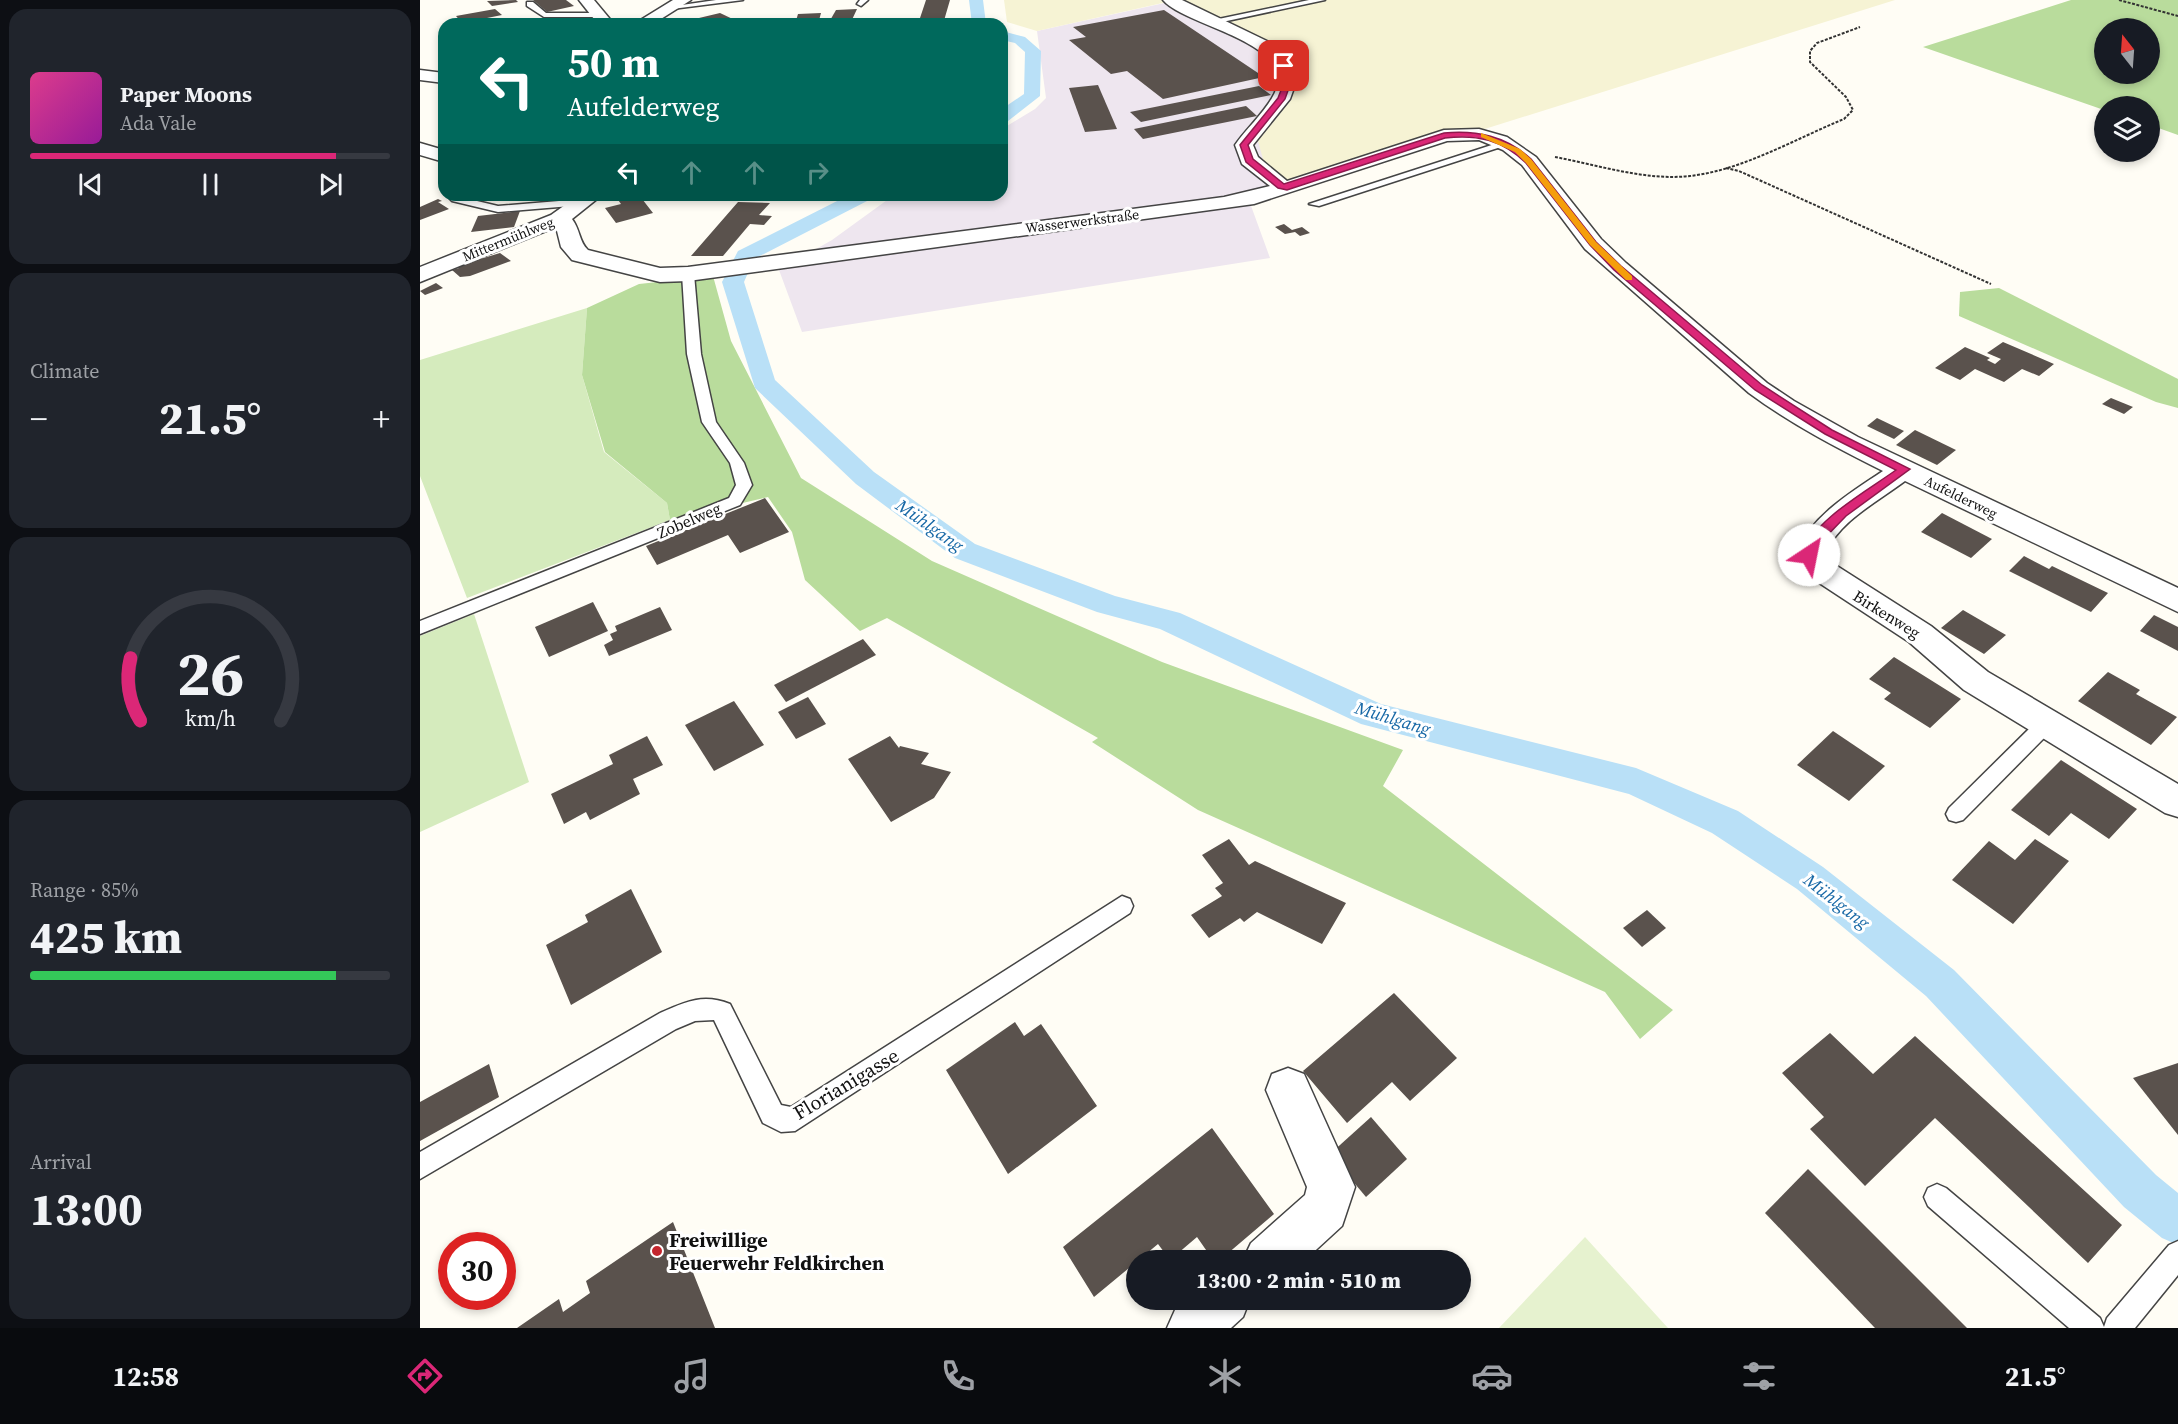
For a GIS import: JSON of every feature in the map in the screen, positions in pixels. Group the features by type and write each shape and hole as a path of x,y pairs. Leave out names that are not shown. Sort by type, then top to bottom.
{"street":[{"path":"586,0 601,18"},
{"path":"1170,0 1263,45 1284,66 1286,85 1281,99 1244,145 1249,160 1284,188"},
{"path":"653,18 678,4"},
{"path":"420,75 438,77"},
{"name":"Aufelderweg","path":"1284,188 1458,132 1487,136 1505,144 1529,161 1593,244 1617,268 1758,388 1828,432 2178,602"},
{"path":"420,149 438,155"},
{"path":"420,158 438,157"},
{"name":"Wasserwerkstraße","path":"558,219 566,223 570,229 572,247 580,255 660,275 688,274 757,267 1224,203 1284,188"},
{"name":"Mittermühlweg","path":"420,276 558,219 584,201"},
{"name":"Birkenweg","path":"1904,469 1842,514 1812,544 1809,555 1815,566 1920,634 1977,681 2178,802"},
{"path":"1280,1250 1325,1209 1331,1187 1288,1090"},
{"path":"1193,1328 1213,1310"}],"lane":[{"path":"678,4 739,0"},
{"path":"1213,21 1321,0"},
{"path":"530,4 544,15 588,18"},
{"path":"1315,204 1505,144"},
{"path":"464,201 498,209 563,201"},
{"name":"Zobelweg","path":"420,628 735,501 744,485 737,463 709,422 694,354 688,274"},
{"path":"1956,814 2046,724"},
{"name":"Florianigasse","path":"420,1166 668,1021 710,1006 722,1012 772,1114 781,1120 795,1119 1122,906"},
{"path":"1937,1197 2090,1328"},
{"path":"2117,1328 2175,1258"}],"path":[{"path":"2120,0 2178,16"},
{"path":"1505,144 1577,162 1648,175 1688,176 1726,168 1844,119 1853,110 1846,97 1809,63 1810,51 1817,43 1860,27"},
{"path":"1726,168 1739,171 1991,284"}],"shaded area":[{"path":"1004,0 1176,0 1037,31 1008,22"},
{"path":"1178,0 1269,42 1293,68 1292,99 1258,141 1297,188 1250,203 1270,258 802,332 779,270 832,240 886,201 1008,201 1008,125 1035,109 1046,98 1037,31"},
{"path":"1178,0 1895,0 1297,188 1264,163 1258,141 1292,99 1293,68 1269,42"}],"green space":[{"path":"2071,0 2178,0 2178,135 2160,129 2160,96 2094,96 2094,107 1923,47"},
{"path":"713,276 731,341 801,478 932,561 1162,662 1403,750 1383,786 1673,1010 1640,1039 1605,992 1198,810 1092,742 1098,738 887,618 860,631 805,580 792,532 768,497 670,520 667,503 605,452 582,375 587,308 639,284"},
{"path":"1999,288 2178,379 2178,408 2156,402 1959,316 1960,292"},
{"path":"587,308 582,375 604,452 667,503 670,520 467,598 420,476 420,360"},
{"path":"474,614 529,782 420,832 420,636"},
{"path":"1585,1237 1668,1328 1499,1328"}],"building":[{"path":"516,0 518,2 492,6 487,1"},
{"path":"533,0 566,0 574,6 547,12"},
{"path":"926,0 950,0 945,18 920,18"},
{"path":"495,9 502,15 487,18 458,18 456,16"},
{"path":"857,9 853,18 831,18 836,10"},
{"path":"1164,10 1264,77 1163,99 1127,71 1111,74 1069,40 1086,37 1073,27"},
{"path":"720,13 731,18 699,18"},
{"path":"821,13 820,18 797,18 798,14"},
{"path":"1098,85 1117,129 1085,132 1069,88"},
{"path":"1259,86 1271,95 1141,122 1130,112"},
{"path":"1246,106 1257,116 1143,139 1134,129"},
{"path":"438,199 442,201 438,202 449,209 420,220 420,207"},
{"path":"619,201 644,201 653,213 616,223 605,208 621,204"},
{"path":"738,202 770,203 759,215 772,216 764,225 750,224 723,256 691,256"},
{"path":"520,211 514,227 471,232 478,216"},
{"path":"1284,224 1292,230 1302,227 1310,233 1300,236 1295,232 1285,234 1275,227"},
{"path":"500,253 511,261 470,276 460,277 452,270 459,268 457,266"},
{"path":"436,283 443,288 425,295 420,291"},
{"path":"2003,342 2054,364 2039,376 2022,369 2004,382 1975,369 1960,380 1935,368 1965,347 1990,358 1987,360 1995,364 2001,359 1987,353"},
{"path":"2111,398 2133,407 2124,414 2102,404"},
{"path":"1877,418 1904,431 1894,439 1867,426"},
{"path":"1915,430 1956,450 1937,465 1896,445"},
{"path":"765,498 789,532 740,553 728,535 657,565 646,546"},
{"path":"1942,513 1992,539 1971,558 1921,532"},
{"path":"2024,556 2049,569 2052,566 2108,593 2091,612 2009,571"},
{"path":"593,602 608,631 549,657 535,627"},
{"path":"660,607 672,630 609,656 604,645 613,640 610,634 617,631 615,626"},
{"path":"1963,610 2006,635 1984,654 1941,628"},
{"path":"2154,615 2178,627 2178,651 2140,631"},
{"path":"863,639 876,655 786,702 774,685"},
{"path":"1894,657 1961,699 1930,728 1884,699 1891,693 1869,679"},
{"path":"2108,672 2140,690 2136,694 2177,717 2151,745 2078,701"},
{"path":"808,697 826,724 796,739 778,712"},
{"path":"734,701 764,745 714,771 685,725"},
{"path":"1833,731 1885,766 1849,801 1797,765"},
{"path":"647,736 663,765 633,779 640,794 590,820 586,812 564,824 551,794 613,764 609,755"},
{"path":"890,736 899,748 900,746 929,753 921,764 951,772 934,798 891,822 848,759"},
{"path":"2061,760 2137,809 2109,839 2071,813 2049,836 2011,810"},
{"path":"1229,839 1249,865 1255,861 1346,903 1322,944 1257,912 1244,922 1240,918 1209,938 1191,915 1222,896 1215,888 1223,883 1202,855"},
{"path":"2035,839 2069,861 2013,924 1952,880 1989,841 2015,860"},
{"path":"631,889 662,952 571,1005 546,945 588,922 585,915"},
{"path":"1647,910 1666,928 1642,947 1623,928"},
{"path":"1394,993 1457,1058 1410,1101 1392,1082 1347,1123 1303,1071"},
{"path":"1015,1022 1024,1036 1041,1024 1097,1106 1008,1174 946,1070"},
{"path":"1830,1033 1873,1074 1915,1036 2122,1225 2088,1263 1935,1118 1865,1186 1810,1129 1824,1117 1782,1073"},
{"path":"2178,1063 2178,1135 2133,1078"},
{"path":"489,1064 499,1097 420,1141 420,1102"},
{"path":"1371,1117 1407,1159 1366,1197 1330,1154"},
{"path":"1212,1128 1274,1214 1232,1250 1206,1250 1197,1237 1182,1250 1162,1250 1158,1244 1151,1250 1126,1250 1126,1270 1094,1297 1063,1247"},
{"path":"1808,1169 1967,1328 1875,1328 1765,1213"},
{"name":"Freiwillige Feuerwehr Feldkirchen","path":"673,1222 715,1328 517,1328 559,1299 563,1312 590,1293 586,1281"}],"waterway":[{"name":"Mühlgang","path":"976,0 978,18"},
{"name":"Mühlgang","path":"1008,37 1020,40 1033,51 1032,96 1008,113"},
{"name":"Mühlgang","path":"852,201 745,255 733,282 764,383 865,478 965,551 1108,605 1169,621 1373,715 1636,782 1725,822 1810,878 1940,983 2140,1191 2178,1222"}],"slow traffic":[{"path":"1484,135 1517,150 1529,161 1593,244 1629,278"}],"place":[{"name":"Freiwillige Feuerwehr Feldkirchen","path":"657,1251"}],"route":[{"path":"1284,66 1286,85 1281,99 1247,139 1244,152 1258,169 1284,188 1444,135 1458,132 1469,133 1499,140 1517,150 1529,161 1593,244 1617,268 1758,388 1828,432 1904,469 1842,514 1812,544 1809,555"}]}
